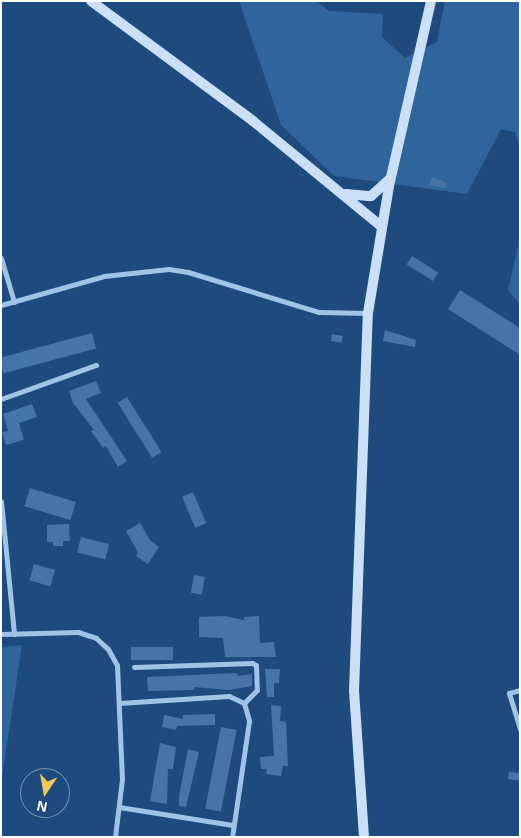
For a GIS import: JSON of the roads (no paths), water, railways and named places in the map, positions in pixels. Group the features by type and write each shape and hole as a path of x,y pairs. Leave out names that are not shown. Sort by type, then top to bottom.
{"street":[{"path":"91,1 343,193 381,226"},
{"path":"364,837 354,691 368,313 381,226 431,1"},
{"path":"343,193 371,196 391,177"},
{"path":"1,258 14,302"},
{"path":"1,305 104,276 169,269 188,272 320,312 368,313"},
{"path":"1,398 96,365"},
{"path":"1,501 14,634"},
{"path":"1,634 78,632 96,638 108,649 117,665 122,779 115,837"},
{"path":"134,667 252,663 256,665 257,690 244,703"},
{"path":"520,690 509,693 520,729"},
{"path":"119,703 229,696 244,703 250,720 232,837"},
{"path":"119,806 233,825"}]}
